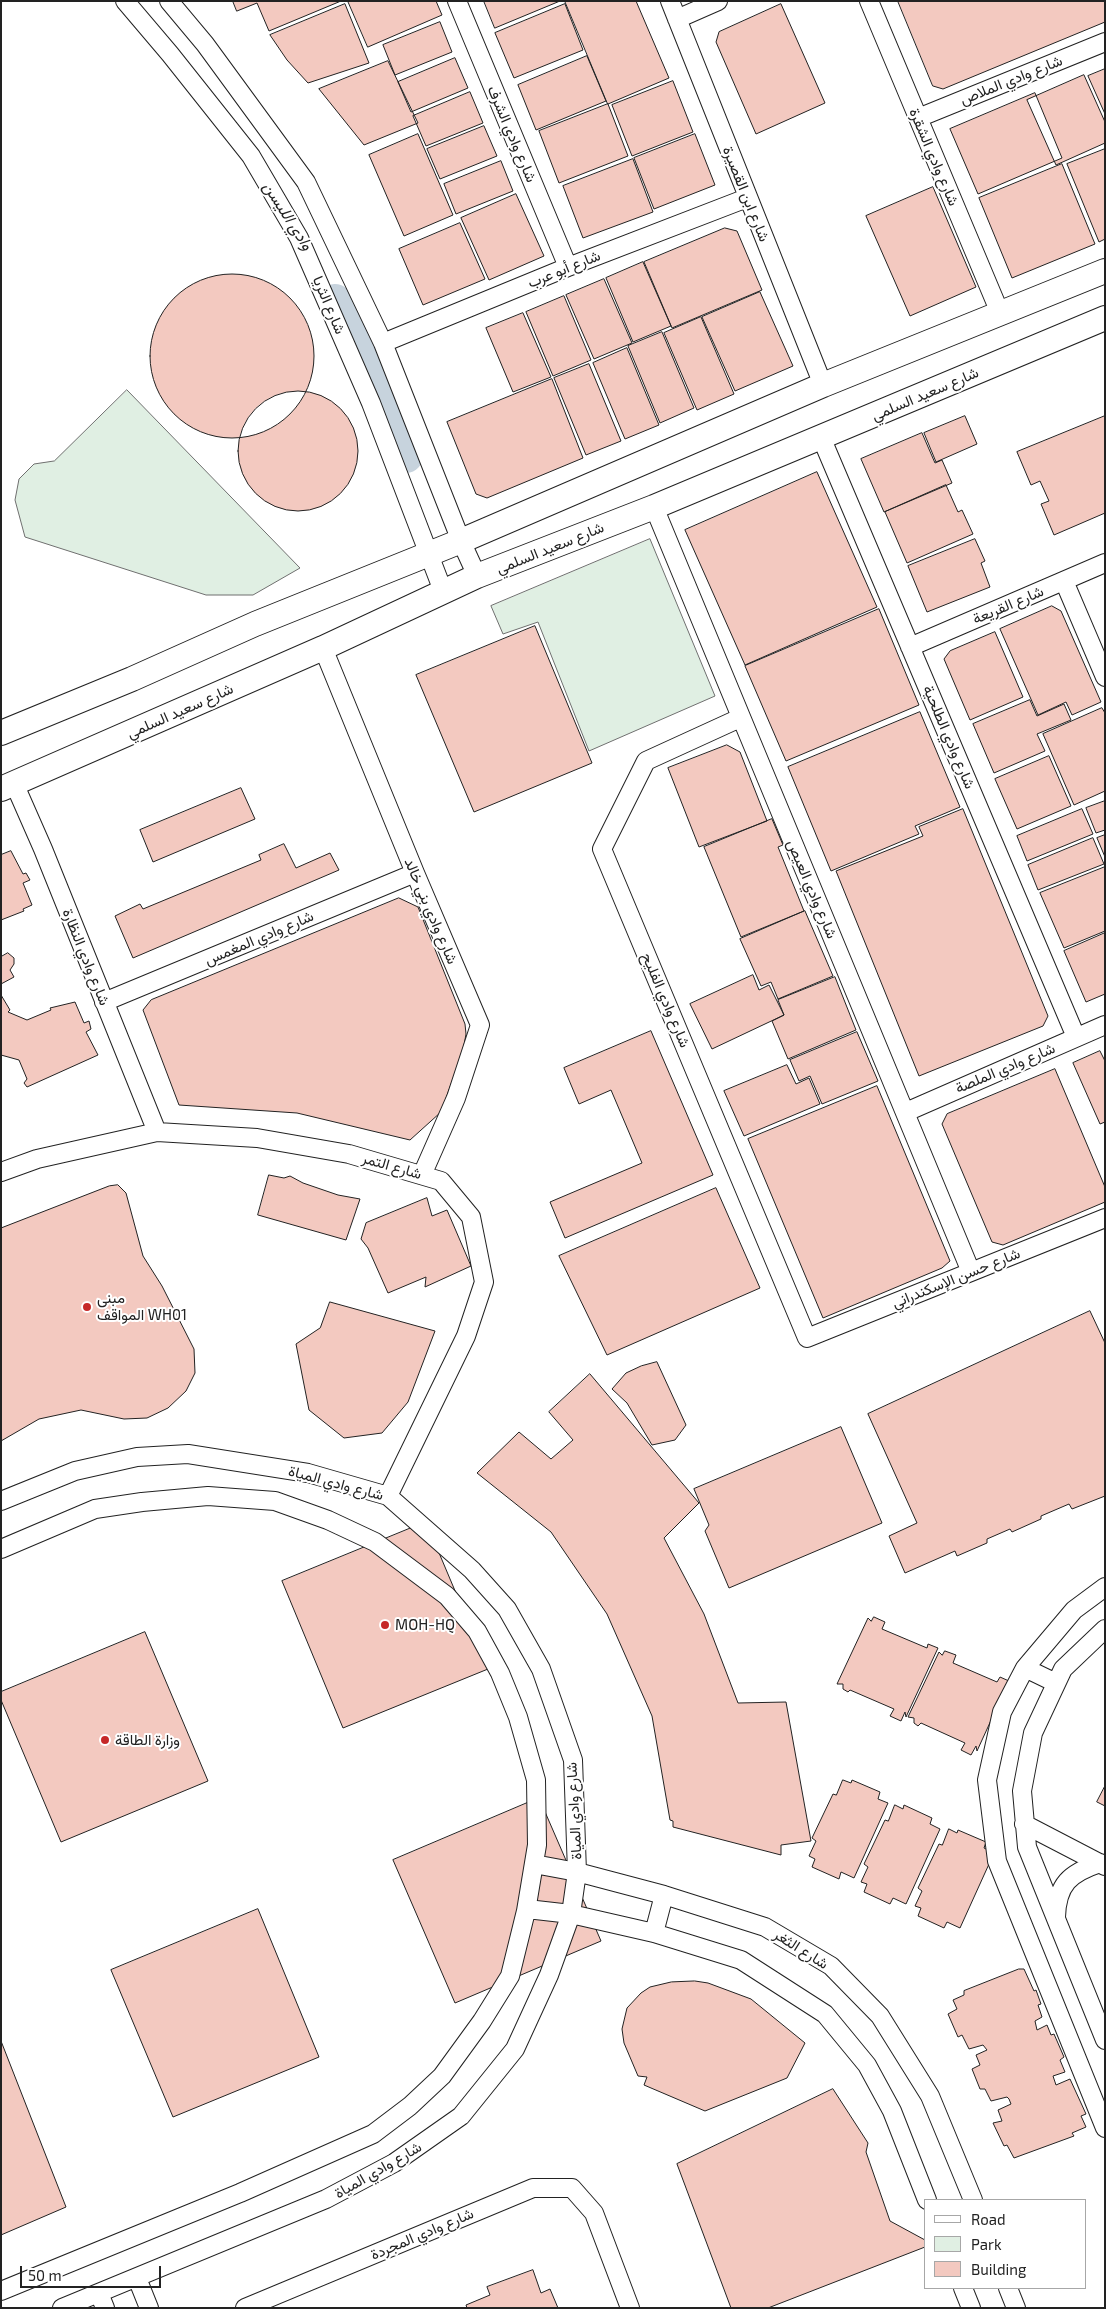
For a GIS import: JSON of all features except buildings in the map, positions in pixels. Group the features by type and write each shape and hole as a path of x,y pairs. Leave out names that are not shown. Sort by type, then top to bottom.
{"street":[{"name":"شارع الثريا","path":"125,1 251,156 299,238 371,403 443,591"},
{"name":"شارع الثريا","path":"170,1 205,44 306,182 382,343 461,541 477,576"},
{"name":"شارع وادي الشرف","path":"456,1 568,267"},
{"name":"شارع ابن القصيرة","path":"670,1 823,385"},
{"path":"677,19 718,1"},
{"name":"شارع وادي الشقرة","path":"869,1 1000,313"},
{"name":"شارع وادي الملاص","path":"918,118 1105,42"},
{"name":"شارع أبو عرب","path":"382,343 568,267 747,198"},
{"path":"1,733 69,703 132,679 255,624 461,541 823,385 1105,271"},
{"name":"شارع سعيد السلمي","path":"8,786 323,648 477,576 654,507 1105,318"},
{"name":"شارع وادي الطلحية","path":"821,437 1076,1038"},
{"name":"شارع وادي العيص","path":"654,507 971,1272"},
{"name":"شارع القريعة","path":"910,647 1105,563"},
{"path":"1064,581 1105,677"},
{"name":"شارع وادي بني خالد","path":"323,648 415,873 480,1025 456,1098 422,1175"},
{"name":"شارع وادي الفليح","path":"740,718 646,761 602,849 807,1338"},
{"name":"شارع وادي النظارة","path":"8,786 104,1002 157,1132"},
{"name":"شارع وادي المغمس","path":"104,1002 415,873"},
{"name":"شارع وادي الملصة","path":"906,1112 1105,1026"},
{"name":"شارع التمر","path":"1,1172 37,1159 157,1132 257,1138 349,1154 441,1181 471,1217 484,1282 466,1336 388,1496"},
{"name":"شارع حسن الإسكندراني","path":"807,1338 1105,1218"},
{"name":"شارع وادي المياة","path":"1,1501 74,1471 138,1457 188,1454 308,1473 388,1496 472,1570 508,1609 541,1670 573,1760 576,1872 571,1914 549,1974 515,2049 461,2116 429,2140 362,2182 326,2199 137,2278 102,2300 62,2308"},
{"path":"1,1549 95,1509 142,1502 208,1496 275,1501 328,1520 375,1542 447,1596 477,1631 500,1673 518,1717 536,1780 537,1845 527,1909 510,1976 482,2021 442,2076 410,2106 373,2134 240,2194 1,2291"},
{"path":"1105,1588 1074,1610 1024,1668 1002,1712 987,1780 997,1862 1105,2128"},
{"path":"1105,1629 1063,1669 1033,1733 1022,1791 1027,1846 1105,2040"},
{"path":"1024,1668 1056,1683"},
{"path":"1024,1824 1102,1864"},
{"name":"شارع الثغر","path":"534,1864 576,1872 664,1895 765,1927 831,1966 880,2016 930,2096 973,2199"},
{"path":"1056,1920 1056,1900 1063,1885 1079,1870 1102,1864"},
{"path":"654,1933 664,1895"},
{"path":"527,1909 571,1914 654,1933 741,1960 825,2014 867,2065 892,2111 927,2199"},
{"name":"شارع وادي المجردة","path":"245,2308 532,2188 572,2188 594,2213 630,2308"},
{"path":"137,2278 149,2308"},
{"path":"963,2289 971,2308"},
{"path":"1008,2289 1016,2308"}],"green space":[{"path":"127,390 300,568 253,595 206,595 25,537 15,500 19,479 34,464 54,461"},
{"path":"650,539 715,696 589,751 538,622 503,634 491,606"}],"waterway":[{"name":"وادي الليسن","path":"335,301 406,456"}],"place":[{"name":"مبنى المواقف WH01","path":"87,1307"},
{"name":"MOH-HQ","path":"385,1625"},
{"name":"وزارة الطاقة","path":"105,1740"}]}
